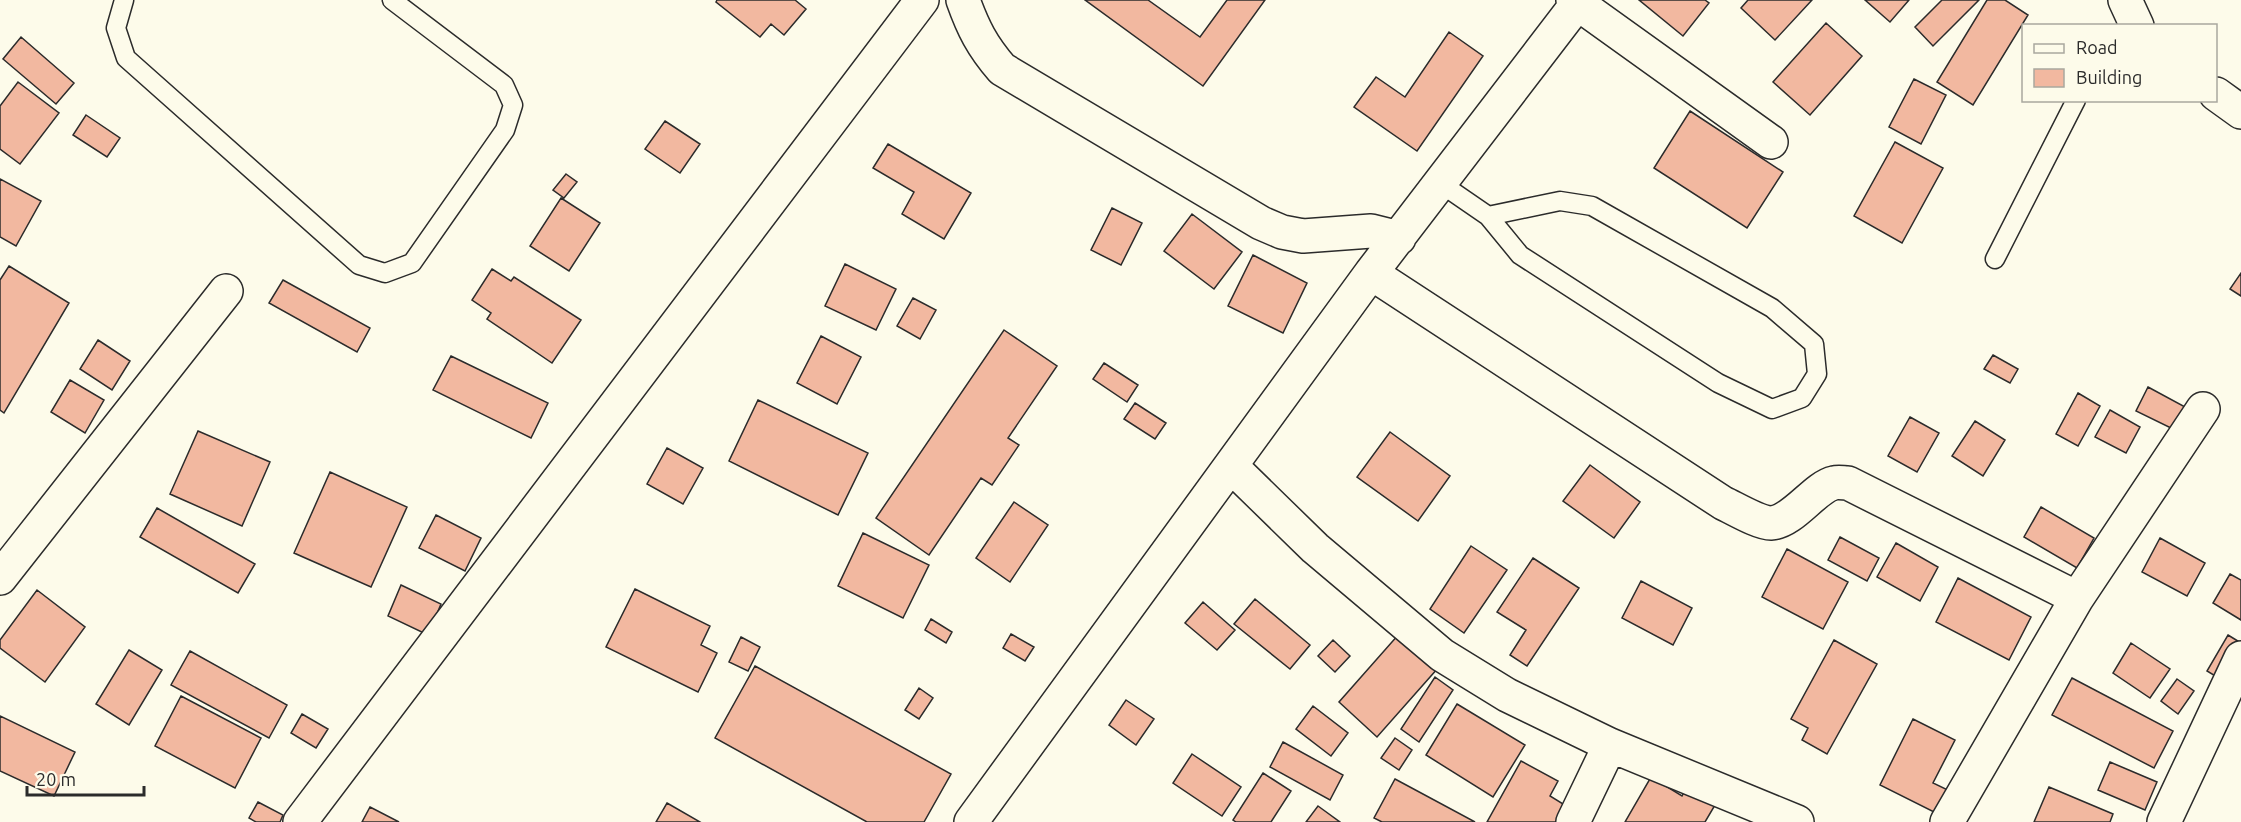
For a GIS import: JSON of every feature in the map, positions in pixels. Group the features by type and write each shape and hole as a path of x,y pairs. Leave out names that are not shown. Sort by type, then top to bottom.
{"street":[{"path":"300,822 922,0"},
{"path":"963,0 976,34 1002,69 1261,223 1282,232 1303,236 1371,231 1399,238"},
{"path":"970,822 1371,273 1577,1 1770,142"},
{"path":"2217,95 2241,112"},
{"path":"1371,273 1723,503 1763,522 1772,523 1798,510 1819,491 1833,483 1848,483 2077,598"},
{"path":"0,579 226,291"},
{"path":"1947,822 2077,598 2203,409"},
{"path":"1231,466 1315,548 1442,655 1507,695 1610,745 1797,822"},
{"path":"2164,822 2241,658"},
{"path":"1573,822 1610,745"}],"lane":[{"path":"124,0 116,28 126,58 359,265 385,273 412,263 505,130 513,105 504,85 392,0"},
{"path":"1995,259 2075,102"},
{"path":"1440,183 1488,216 1520,255 1718,383 1772,409 1802,398 1817,374 1814,344 1772,308 1592,206 1560,201 1488,216"}],"building":[{"path":"717,0 795,0 806,9 784,35 771,24 760,37 716,2"},
{"path":"1085,0 1148,0 1200,37 1227,0 1265,0 1203,86"},
{"path":"1639,0 1705,0 1709,3 1683,36"},
{"path":"1748,0 1812,0 1775,40 1741,8"},
{"path":"1865,0 1909,0 1890,22"},
{"path":"1942,0 1979,0 1933,46 1915,27"},
{"path":"1987,0 2005,0 2028,15 1973,105 1937,82"},
{"path":"1826,23 1862,56 1810,115 1773,82"},
{"path":"1449,32 1483,56 1417,151 1354,107 1376,77 1405,97"},
{"path":"21,37 74,83 56,104 3,59"},
{"path":"1914,79 1946,95 1921,144 1889,127"},
{"path":"18,82 59,113 20,164 0,149 0,106"},
{"path":"1690,111 1783,172 1747,228 1654,168"},
{"path":"86,115 120,138 107,157 73,135"},
{"path":"665,121 700,144 680,173 645,149"},
{"path":"1895,142 1943,168 1902,243 1854,216"},
{"path":"888,144 971,193 944,239 902,214 914,192 873,168"},
{"path":"566,174 577,182 564,198 553,190"},
{"path":"0,179 41,201 16,246 0,237"},
{"path":"561,198 600,223 569,271 530,246"},
{"path":"1112,208 1142,223 1121,265 1091,250"},
{"path":"1192,214 1242,252 1214,289 1164,251"},
{"path":"1253,255 1307,283 1283,333 1228,306"},
{"path":"845,264 896,289 876,330 825,306"},
{"path":"9,266 69,303 4,413 0,410 0,280"},
{"path":"492,269 511,281 514,277 581,320 552,363 487,319 491,313 472,300"},
{"path":"2241,273 2241,296 2230,289"},
{"path":"283,280 370,328 357,352 269,303"},
{"path":"913,298 936,310 920,339 897,326"},
{"path":"1004,330 1057,366 1008,438 1019,445 992,485 981,478 929,555 876,518"},
{"path":"821,336 861,357 837,404 797,383"},
{"path":"98,340 130,361 112,390 80,369"},
{"path":"1993,355 2018,369 2010,383 1984,369"},
{"path":"451,356 548,403 531,438 433,390"},
{"path":"1104,363 1138,385 1127,402 1093,379"},
{"path":"70,380 104,400 85,433 51,412"},
{"path":"2148,387 2187,408 2175,430 2136,411"},
{"path":"2078,393 2100,406 2078,446 2056,434"},
{"path":"758,400 868,453 838,515 729,461"},
{"path":"1135,403 1166,423 1155,439 1124,419"},
{"path":"2110,410 2140,427 2126,453 2095,437"},
{"path":"1910,417 1939,433 1917,472 1888,456"},
{"path":"1975,421 2005,440 1983,476 1952,456"},
{"path":"198,431 270,462 242,526 170,494"},
{"path":"1390,432 1450,476 1418,521 1357,477"},
{"path":"667,448 703,468 683,504 647,484"},
{"path":"1590,465 1640,502 1614,538 1563,501"},
{"path":"330,472 407,507 371,587 294,553"},
{"path":"1014,502 1048,525 1010,582 976,558"},
{"path":"2041,507 2094,538 2077,568 2024,537"},
{"path":"157,508 255,564 238,593 140,537"},
{"path":"436,515 481,538 465,571 419,548"},
{"path":"863,533 929,565 903,618 838,586"},
{"path":"1840,537 1879,558 1867,581 1828,560"},
{"path":"2160,538 2205,563 2187,596 2142,572"},
{"path":"1896,543 1938,567 1920,601 1877,577"},
{"path":"1471,546 1507,570 1464,633 1430,609"},
{"path":"1787,549 1848,582 1823,629 1762,597"},
{"path":"1533,558 1579,588 1527,666 1510,655 1526,630 1497,612"},
{"path":"2230,574 2241,580 2241,620 2213,603"},
{"path":"1958,578 2031,617 2009,660 1936,622"},
{"path":"1641,581 1692,608 1673,645 1622,618"},
{"path":"401,585 441,604 428,635 388,616"},
{"path":"635,589 710,626 701,645 717,653 698,692 606,647"},
{"path":"37,590 85,627 45,682 0,648 0,640"},
{"path":"1255,599 1310,645 1290,669 1234,624"},
{"path":"1203,602 1235,630 1217,650 1185,623"},
{"path":"931,619 952,632 946,643 925,630"},
{"path":"1011,634 1034,647 1025,661 1003,648"},
{"path":"1399,634 1438,668 1377,737 1339,702"},
{"path":"2228,635 2241,643 2235,688 2207,671"},
{"path":"741,637 760,647 748,671 729,662"},
{"path":"1333,640 1350,656 1335,672 1318,656"},
{"path":"1834,640 1877,664 1827,754 1802,740 1808,728 1791,719"},
{"path":"2131,643 2170,669 2150,698 2113,673"},
{"path":"129,650 162,670 129,725 96,704"},
{"path":"190,651 287,705 269,738 171,685"},
{"path":"755,666 951,774 924,822 867,822 715,738"},
{"path":"1435,677 1453,690 1419,742 1401,729"},
{"path":"2072,678 2173,731 2154,768 2052,715"},
{"path":"2177,679 2194,691 2178,714 2161,701"},
{"path":"919,688 933,698 919,719 905,710"},
{"path":"181,696 261,738 235,788 155,746"},
{"path":"1126,700 1154,719 1136,745 1109,725"},
{"path":"1457,704 1525,745 1493,797 1426,755"},
{"path":"1313,706 1348,733 1331,756 1296,729"},
{"path":"302,714 328,729 316,748 291,733"},
{"path":"0,716 75,752 54,796 0,771"},
{"path":"1913,719 1955,740 1933,783 1952,792 1940,815 1880,785"},
{"path":"1395,738 1412,750 1399,770 1381,758"},
{"path":"1283,742 1343,775 1330,800 1270,767"},
{"path":"1192,754 1241,787 1222,816 1173,783"},
{"path":"1521,761 1558,781 1550,796 1568,807 1560,822 1487,822"},
{"path":"2110,762 2157,782 2145,810 2098,790"},
{"path":"1263,773 1291,791 1271,822 1236,822 1233,820"},
{"path":"1651,777 1682,796 1689,783 1718,800 1705,822 1625,822"},
{"path":"1395,779 1475,822 1382,822 1374,818"},
{"path":"2049,787 2113,814 2110,822 2034,822"},
{"path":"258,802 283,815 280,822 256,822 249,818"},
{"path":"667,803 700,822 656,822"},
{"path":"1318,806 1340,822 1306,822"},
{"path":"370,807 399,822 362,822"}]}
